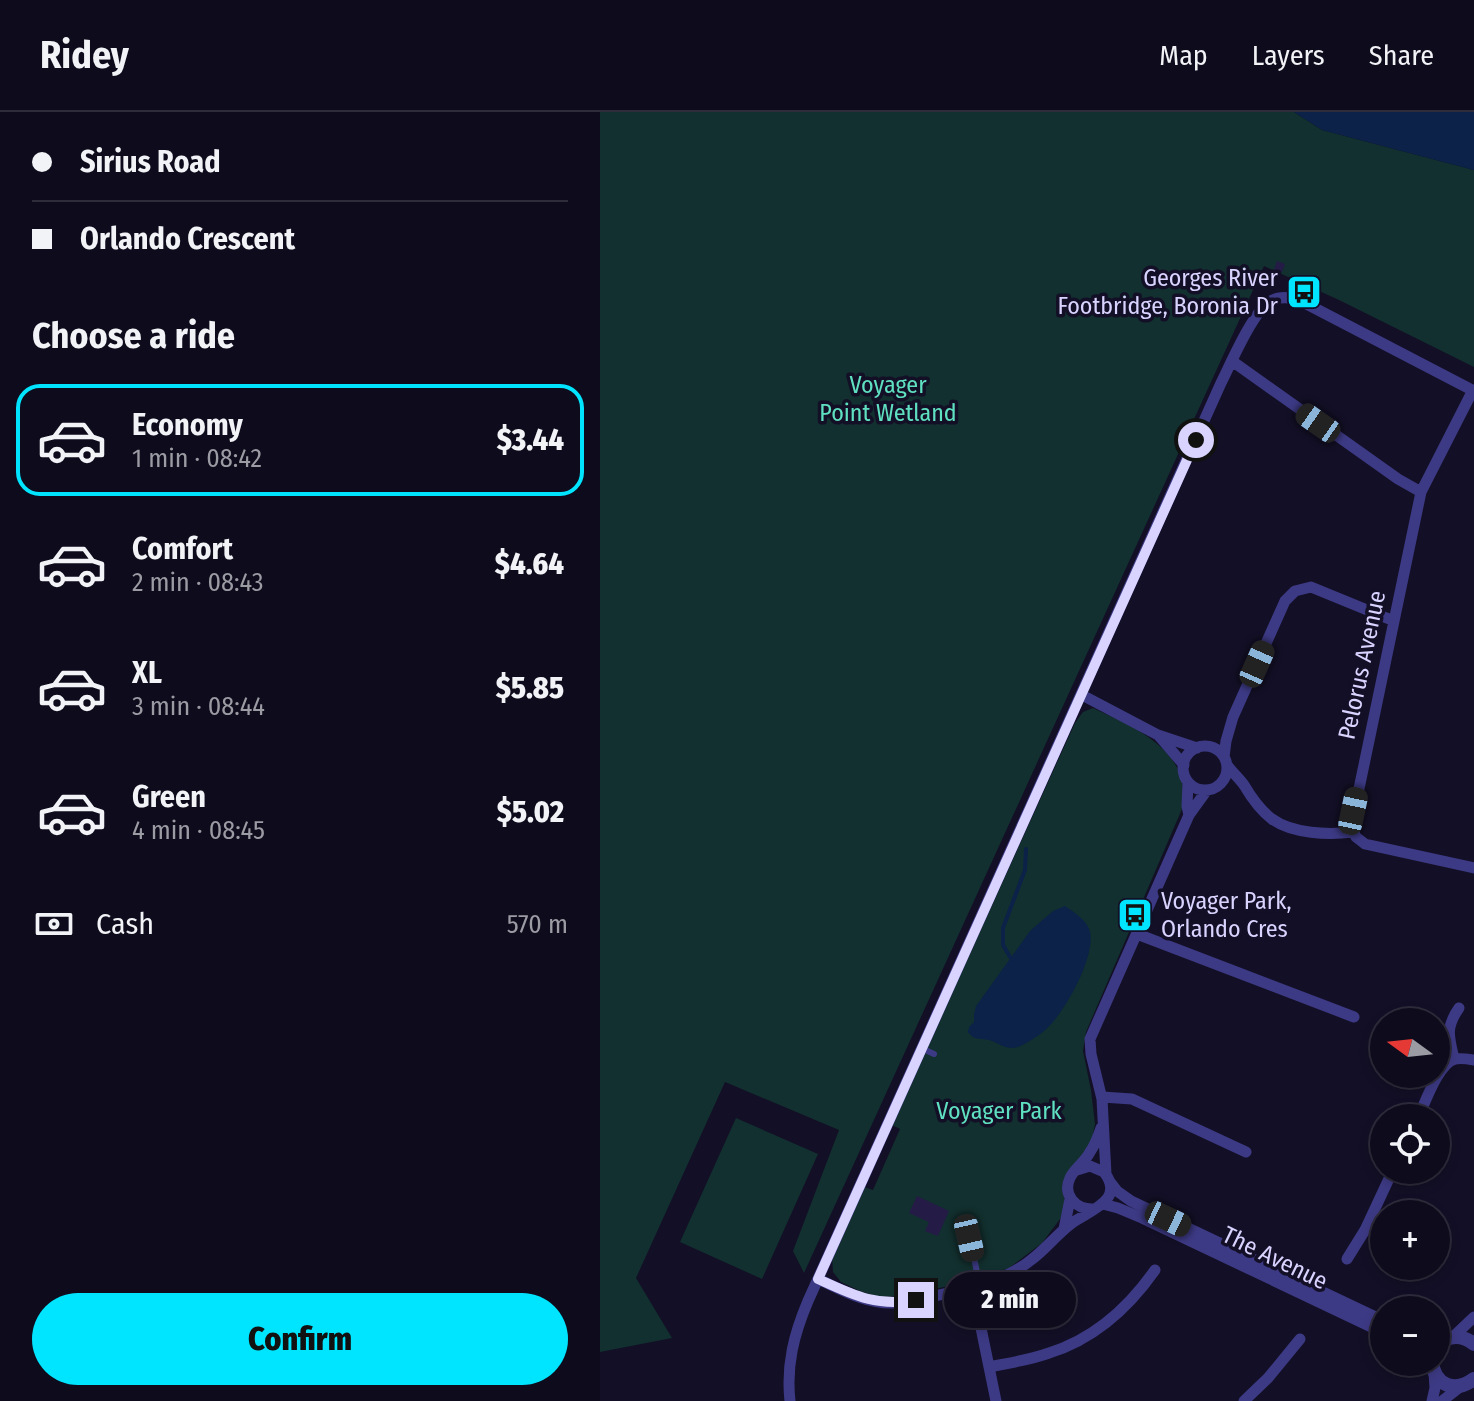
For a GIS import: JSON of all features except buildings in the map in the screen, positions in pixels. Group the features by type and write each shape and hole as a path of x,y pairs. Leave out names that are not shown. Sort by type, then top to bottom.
{"street":[{"path":"790,1401 789,1372 799,1322 1232,361 1257,314 1270,302 1284,297 1299,300 1473,391"},
{"path":"1232,361 1390,474 1421,492"},
{"name":"Pelorus Avenue","path":"1353,832 1352,819 1421,492 1473,391"},
{"path":"1233,717 1219,736 1187,756 1185,776 1197,789 1207,790 1219,785 1225,776 1226,741 1233,717 1285,601 1295,591 1318,589 1394,621"},
{"path":"1082,695 1158,735 1218,750 1247,792 1281,824 1324,835 1353,832 1365,844 1474,868"},
{"path":"1158,735 1184,765"},
{"path":"1188,782 1189,815"},
{"path":"1219,785 1247,792"},
{"path":"818,1279 880,1303 902,1303 976,1287 1021,1267 1064,1229 1098,1207 1110,1194 1102,1097 1090,1039 1189,815 1207,790"},
{"path":"1137,934 1354,1017"},
{"path":"1454,1059 1449,1033 1459,1008"},
{"path":"1425,1104 1441,1070 1454,1059 1474,1060"},
{"path":"1102,1097 1132,1099 1246,1152"},
{"path":"1064,1229 1070,1199 1068,1183 1093,1149 1103,1124"},
{"path":"1077,1170 1093,1167 1108,1178"},
{"name":"The Avenue","path":"1108,1178 1117,1191 1131,1201 1370,1314"},
{"path":"1347,1259 1365,1230 1386,1184"},
{"path":"1070,1199 1080,1208 1098,1207"},
{"name":"The Avenue","path":"1098,1207 1118,1208 1142,1218 1370,1326"},
{"path":"989,1367 1050,1353 1087,1336 1132,1300 1155,1270"},
{"path":"976,1287 996,1401"},
{"path":"1450,1336 1474,1317"},
{"path":"1450,1341 1464,1338 1474,1344"},
{"path":"1244,1401 1300,1339"},
{"path":"1432,1401 1435,1388 1433,1376"},
{"path":"1438,1376 1443,1383 1451,1386 1469,1383"},
{"path":"1442,1401 1469,1383"}],"lane":[{"path":"921,1048 934,1054"},
{"path":"968,1230 976,1287"}],"green space":[{"name":"Voyager Point Wetland","path":"600,112 1294,112 1322,130 1474,170 1474,367 1264,266 804,1273 793,1251 839,1130 725,1082 636,1278 672,1338 600,1352"},
{"name":"Voyager Park","path":"1093,708 1144,734 1167,753 1181,777 1182,809 1086,1032 1083,1051 1095,1124 1091,1142 1063,1189 1063,1215 1042,1243 1009,1268 968,1282 901,1296 879,1297 860,1291 841,1282 833,1272 832,1257 864,1187 873,1190 900,1129 892,1125 1075,723 1083,712"},
{"path":"736,1118 818,1154 762,1279 680,1242"}],"water":[{"path":"1294,112 1474,112 1474,170 1322,130"},
{"path":"1065,906 1087,924 1091,943 1083,970 1060,1013 1044,1031 1018,1047 973,1037 968,1032 974,1022 976,1006 1030,931 1053,911"}],"waterway":[{"path":"1010,957 1003,945 1003,928 1025,870 1026,849"}],"place":[{"name":"Georges River Footbridge, Boronia Dr","path":"1304,292"},
{"name":"Voyager Park, Orlando Cres","path":"1135,915"}],"route":[{"path":"916,1300 902,1303 870,1301 818,1279 1196,440"}]}
